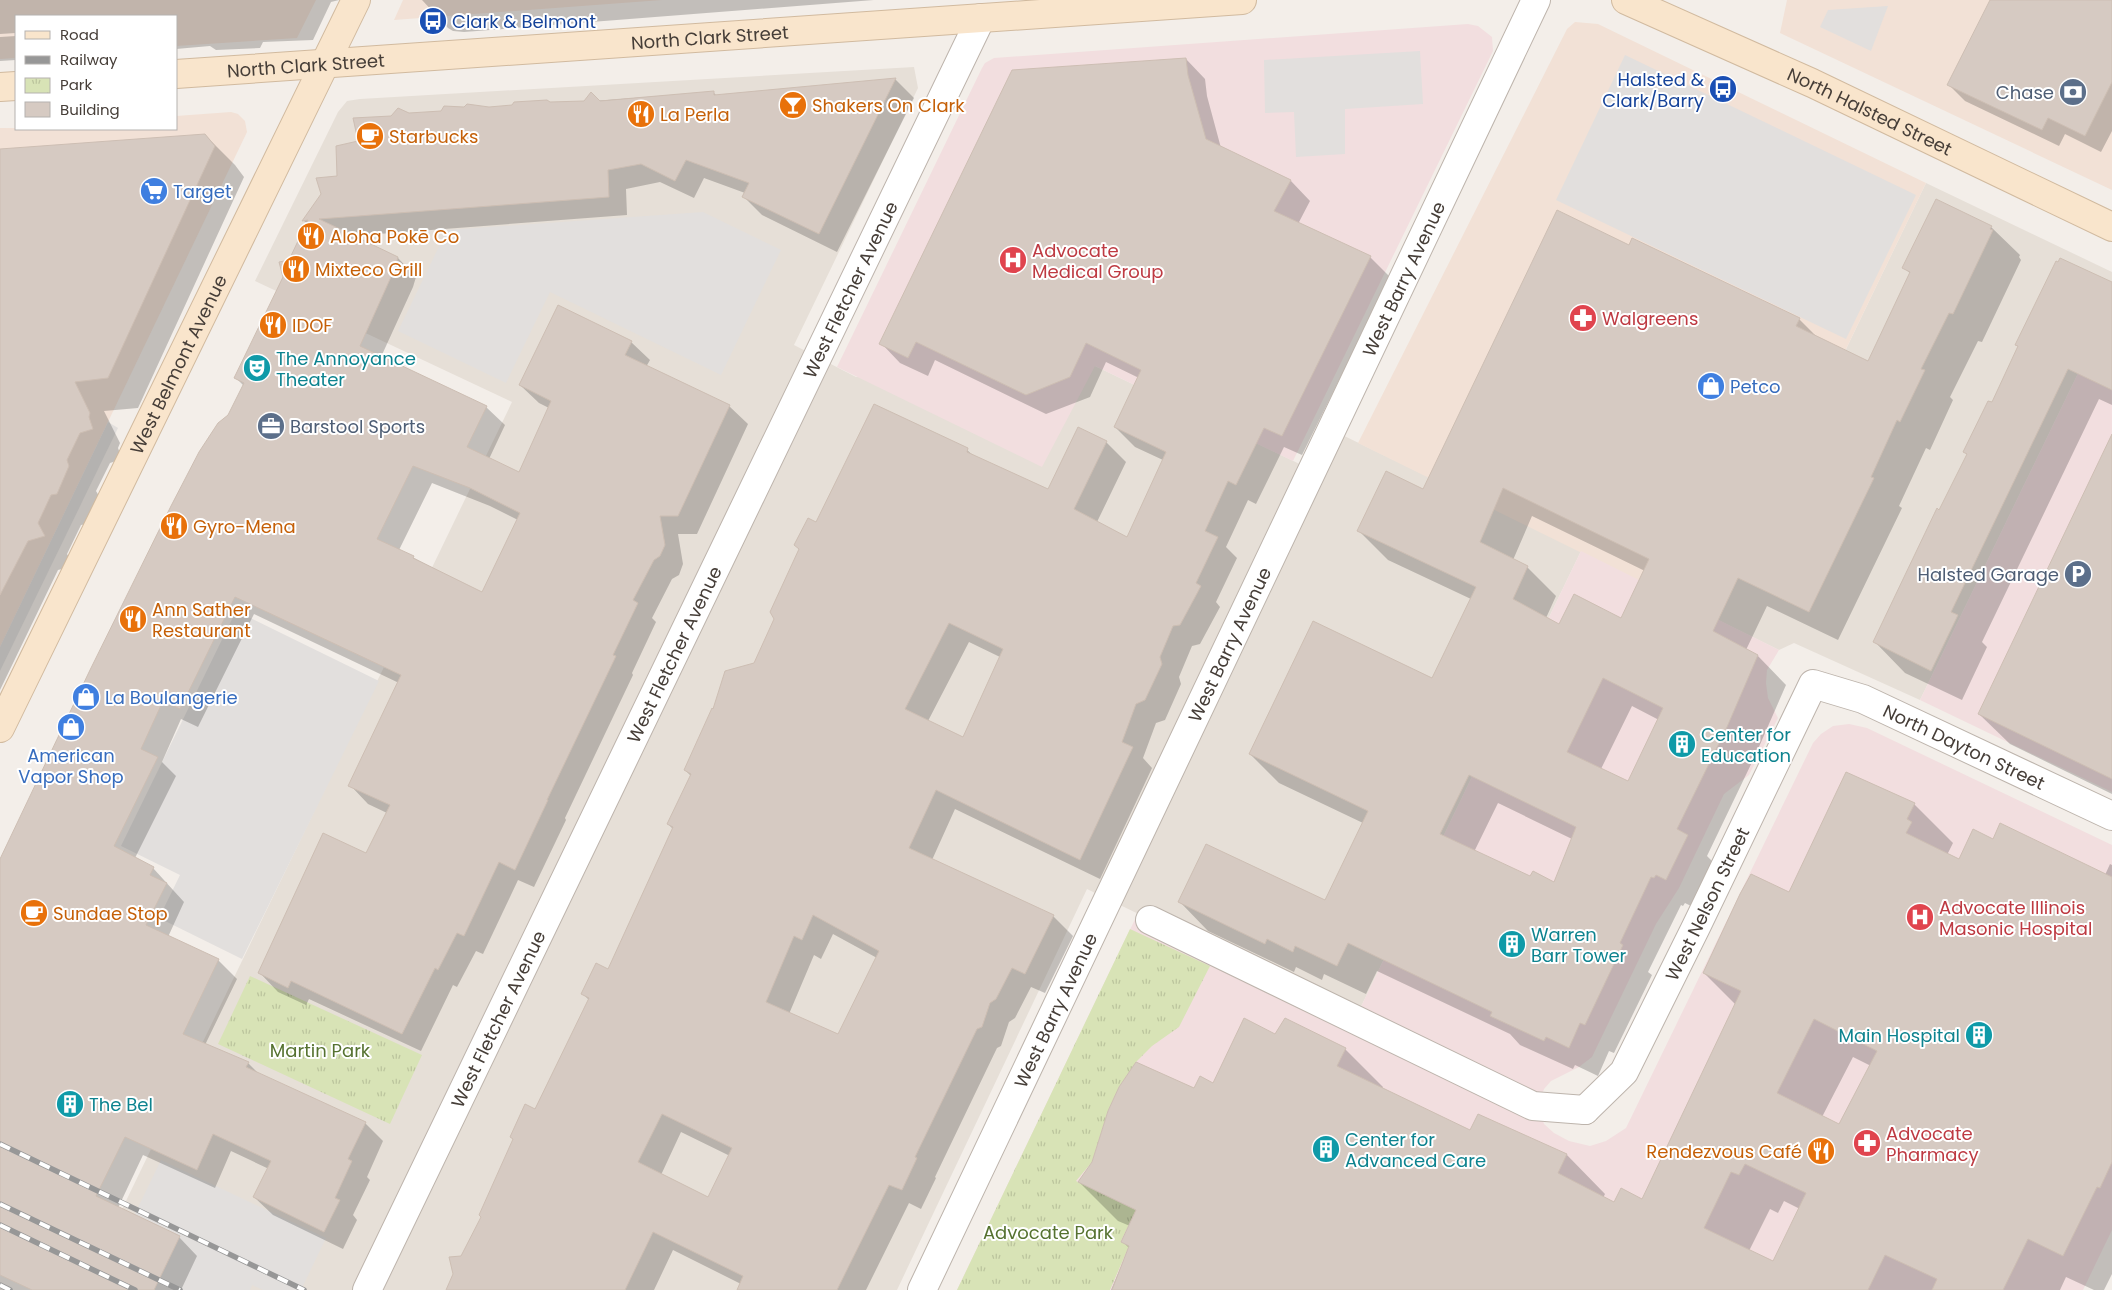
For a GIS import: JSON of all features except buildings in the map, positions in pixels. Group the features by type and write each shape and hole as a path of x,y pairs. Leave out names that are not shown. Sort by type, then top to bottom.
{"main road":[{"name":"West Belmont Avenue","path":"0,728 356,0"},
{"name":"North Clark Street","path":"178,74 1242,0"},
{"name":"North Halsted Street","path":"1626,0 1812,83 2112,227"},
{"path":"0,87 15,86"}],"street":[{"name":"West Barry Avenue","path":"922,1290 1536,0"},
{"name":"West Fletcher Avenue","path":"367,1290 982,18"},
{"name":"North Dayton Street","path":"1813,684 1863,699 2112,816"},
{"name":"West Nelson Street","path":"1150,920 1533,1106 1585,1110 1624,1072 1813,684"}],"shaded area":[{"path":"0,0 316,0 297,38 178,46 178,15 15,15 15,58 0,59"},
{"path":"403,0 662,0 394,20"},
{"path":"1787,0 2112,0 2112,190 1780,33"},
{"path":"1888,6 1871,51 1820,27 1828,10"},
{"path":"1575,22 1598,24 1926,183 1716,619 1358,443 1567,29"},
{"path":"1468,24 1478,26 1492,37 1493,51 1293,461 1095,366 1042,467 837,367 982,68 985,63 994,58"},
{"path":"1420,51 1423,104 1345,109 1345,154 1296,157 1294,112 1265,113 1264,60"},
{"path":"1625,55 1916,195 1846,339 1556,200"},
{"path":"914,67 918,88 794,345 856,377 1095,366 1312,470 1332,430 1581,551 1355,1019 1087,889 897,1290 83,1290 512,402 255,281 338,112 347,101 360,99"},
{"path":"231,112 238,114 245,121 247,132 0,647 0,128 15,128 15,130 178,130 178,116"},
{"path":"1926,183 2112,272 2112,303 1920,700 1794,643 1779,650 1716,619"},
{"path":"703,212 781,250 721,375 550,292 506,383 398,331 447,230"},
{"path":"2112,303 2112,792 1920,700"},
{"path":"108,422 118,428 0,671 0,647"},
{"name":"Advocate Illinois Masonic Hospital","path":"1581,551 1779,650 1767,670 1766,683 1768,698 1778,718 1749,775 1724,794 1679,888 1656,924 1592,1057 1579,1067 1551,1081 1544,1089 1538,1106 1544,1124 1554,1133 1569,1141 1590,1146 1606,1141 1626,1128 1813,743 1821,734 1833,726 1849,724 1867,728 2112,845 2112,1230 2083,1290 957,1290 1138,913 1355,1019"},
{"path":"236,611 379,681 242,959 159,918 180,875 121,846"},
{"path":"161,1160 326,1238 301,1290 263,1290 252,1285 250,1290 98,1290"}],"green space":[{"name":"Advocate Park","path":"1130,929 1210,966 1179,1027 1152,1046 1136,1062 1119,1087 1108,1111 1092,1162 1076,1181 1136,1210 1121,1241 1129,1246 1110,1290 957,1290"},
{"name":"Martin Park","path":"250,976 422,1055 390,1124 218,1044"}],"railway":[{"path":"0,1144 304,1290"},
{"path":"0,1204 180,1290"},
{"path":"0,1225 135,1290"},
{"path":"0,1285 10,1290"}],"place":[{"name":"Clark & Belmont","path":"433,21"},
{"name":"Halsted & Clark/Barry","path":"1723,89"},
{"name":"Chase","path":"2073,92"},
{"name":"Shakers On Clark","path":"793,105"},
{"name":"La Perla","path":"641,114"},
{"name":"Starbucks","path":"370,136"},
{"name":"Target","path":"154,191"},
{"name":"Aloha Pokē Co","path":"311,236"},
{"name":"Advocate Medical Group","path":"1013,260"},
{"name":"Mixteco Grill","path":"296,269"},
{"name":"Walgreens","path":"1583,318"},
{"name":"IDOF","path":"273,325"},
{"name":"The Annoyance Theater","path":"257,368"},
{"name":"Petco","path":"1711,386"},
{"name":"Barstool Sports","path":"271,426"},
{"name":"Gyro-Mena","path":"174,526"},
{"name":"Halsted Garage","path":"2078,574"},
{"name":"Ann Sather Restaurant","path":"133,619"},
{"name":"La Boulangerie","path":"86,697"},
{"name":"American Vapor Shop","path":"71,727"},
{"name":"Center for Education","path":"1682,744"},
{"name":"Sundae Stop","path":"34,913"},
{"name":"Advocate Illinois Masonic Hospital","path":"1920,917"},
{"name":"Warren Barr Tower","path":"1512,944"},
{"name":"Main Hospital","path":"1979,1035"},
{"name":"The Bel","path":"70,1104"},
{"name":"Advocate Pharmacy","path":"1867,1143"},
{"name":"Center for Advanced Care","path":"1326,1149"},
{"name":"Rendezvous Café","path":"1821,1151"}]}
